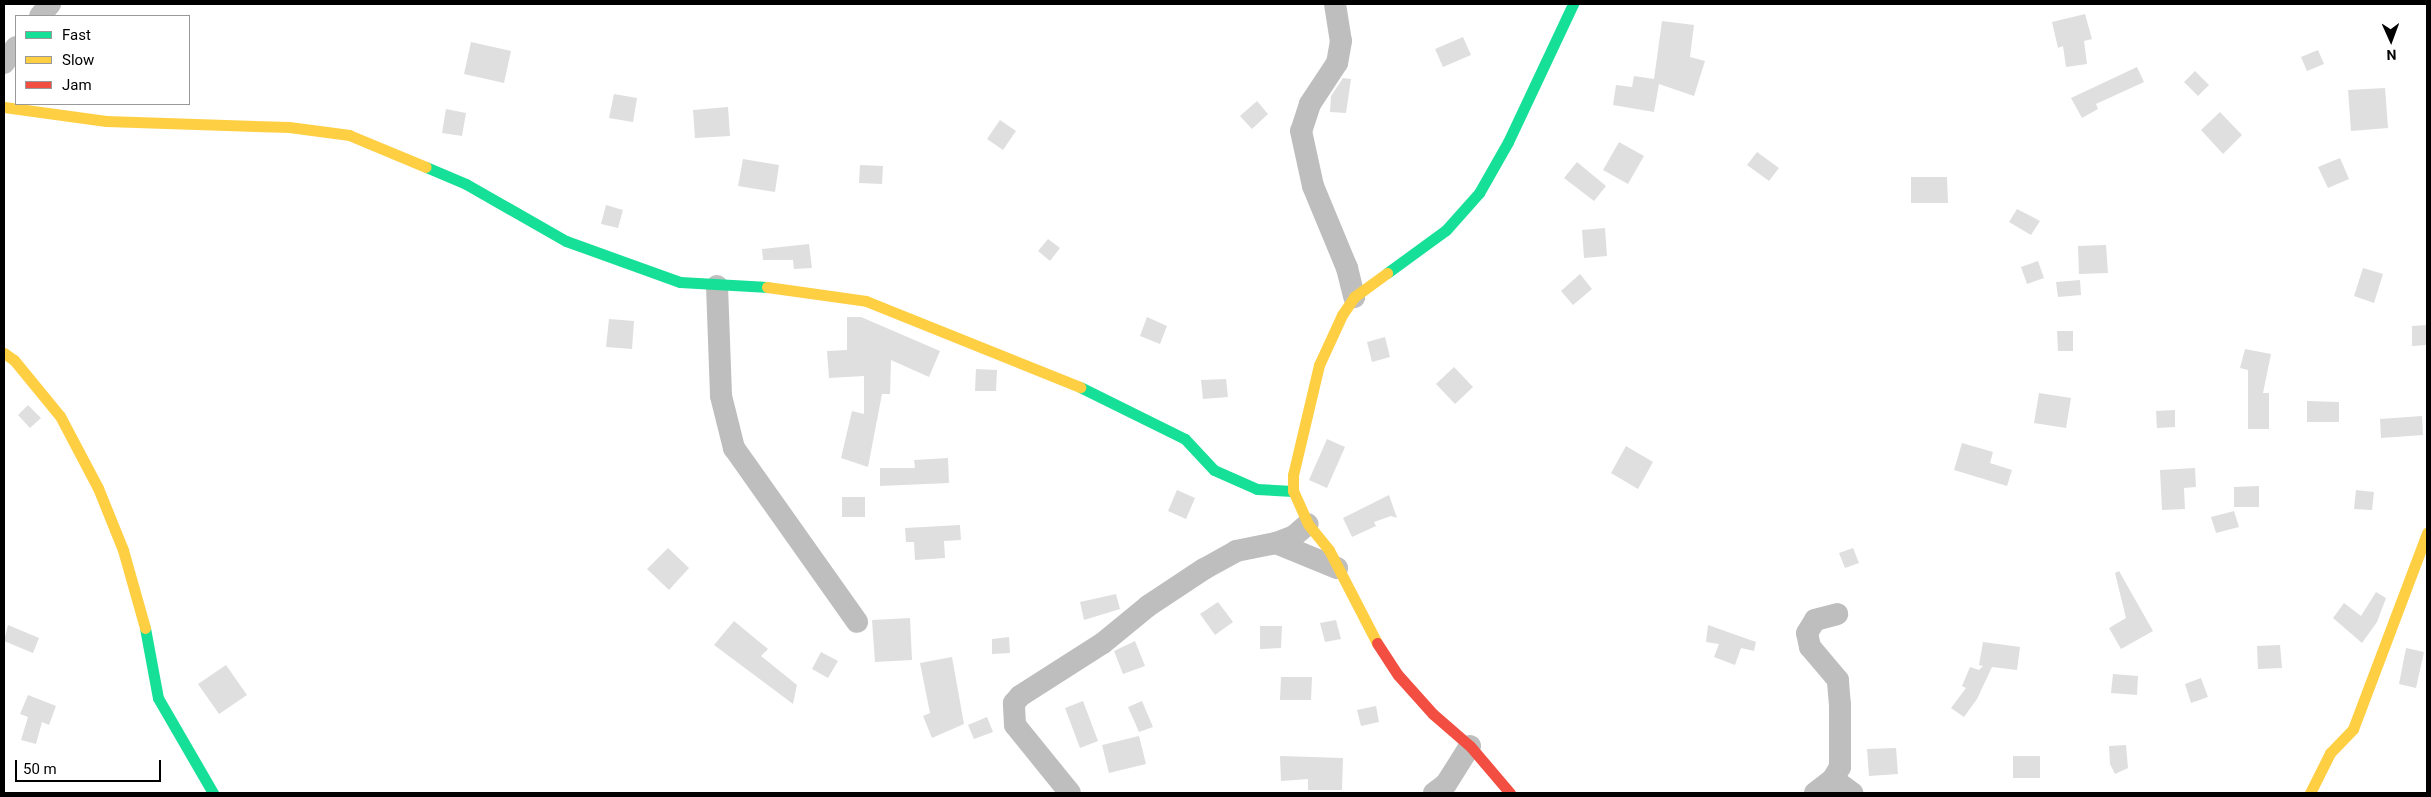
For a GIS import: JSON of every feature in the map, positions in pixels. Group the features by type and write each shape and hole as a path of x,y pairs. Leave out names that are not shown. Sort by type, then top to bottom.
{"street":[{"path":"41,15 50,4"},
{"path":"1335,4 1341,41 1337,63 1310,104 1301,131 1313,186 1347,268 1354,297"},
{"path":"1510,793 1470,746 1433,714 1398,675 1365,625 1328,550 1308,524 1293,491 1299,443 1319,365 1354,297 1446,230 1479,193 1508,142 1574,4"},
{"path":"4,63 15,48"},
{"path":"4,106 106,121 289,127 349,136 466,184 566,241 680,282 717,286 749,285 866,301 1099,395 1185,439 1214,470 1257,488 1293,491"},
{"path":"717,286 721,396 734,448 857,622"},
{"path":"4,353 14,360 60,416 98,488 123,550 142,617 158,698 213,793"},
{"path":"1070,793 1015,725 1014,703 1020,696 1103,643 1148,606 1204,569 1236,551 1276,543 1294,536 1308,524"},
{"path":"2310,793 2330,753 2353,729 2427,533"},
{"path":"1276,543 1337,568"},
{"path":"1815,793 1833,779 1840,767 1842,752 1838,680 1810,648 1807,633 1815,620 1837,614"},
{"path":"1434,793 1446,784 1470,746"},
{"path":"1833,779 1852,793"}],"building":[{"path":"2085,14 2092,39 2084,41 2087,64 2066,67 2063,46 2058,48 2052,22"},
{"path":"1662,21 1694,25 1690,57 1705,61 1694,96 1659,84 1654,112 1613,105 1616,85 1632,87 1634,76 1654,79"},
{"path":"1463,37 1471,55 1443,67 1435,49"},
{"path":"471,42 511,51 504,83 464,74"},
{"path":"2318,50 2324,64 2307,71 2301,57"},
{"path":"2137,67 2144,82 2096,104 2098,109 2082,118 2071,98"},
{"path":"2195,71 2209,85 2198,96 2184,82"},
{"path":"1343,78 1351,79 1346,113 1330,112 1331,96"},
{"path":"2385,88 2388,128 2351,131 2348,90"},
{"path":"614,94 637,98 633,122 609,118"},
{"path":"1257,101 1268,114 1252,129 1240,116"},
{"path":"728,107 730,136 695,138 693,110"},
{"path":"446,109 466,113 462,136 442,133"},
{"path":"2220,112 2242,135 2223,154 2201,130"},
{"path":"1000,120 1016,131 1003,150 987,139"},
{"path":"1619,142 1644,156 1628,184 1603,170"},
{"path":"1757,152 1779,168 1769,181 1747,165"},
{"path":"2340,158 2349,179 2328,188 2318,167"},
{"path":"743,159 779,165 775,192 738,186"},
{"path":"1577,162 1606,186 1594,201 1564,178"},
{"path":"860,165 883,166 882,184 859,183"},
{"path":"1911,177 1947,177 1948,203 1911,203"},
{"path":"606,205 623,210 618,228 601,224"},
{"path":"2017,209 2040,221 2031,235 2009,222"},
{"path":"1605,228 1607,256 1584,258 1582,230"},
{"path":"1048,239 1060,248 1050,261 1038,251"},
{"path":"809,244 812,268 794,269 793,260 763,260 762,249"},
{"path":"2106,245 2108,273 2079,274 2078,246"},
{"path":"2038,261 2044,278 2027,284 2021,267"},
{"path":"2363,268 2383,274 2374,303 2354,296"},
{"path":"1580,274 1592,289 1573,305 1561,291"},
{"path":"2080,280 2081,295 2058,297 2056,282"},
{"path":"847,317 861,317 940,351 929,377 891,360 890,394 882,394 868,467 841,458 852,411 864,414 864,376 829,378 827,351 847,350"},
{"path":"1147,317 1167,326 1160,344 1140,336"},
{"path":"609,319 634,321 632,349 606,347"},
{"path":"2427,325 2427,345 2412,346 2412,326"},
{"path":"2057,331 2073,331 2073,351 2058,351"},
{"path":"1385,337 1390,357 1372,362 1367,342"},
{"path":"2245,349 2271,354 2263,393 2269,393 2269,429 2248,429 2248,370 2240,368"},
{"path":"1454,367 1473,387 1455,404 1436,384"},
{"path":"976,369 997,370 996,391 975,391"},
{"path":"1226,379 1228,397 1203,399 1201,380"},
{"path":"2039,393 2071,398 2066,428 2034,423"},
{"path":"2307,401 2339,402 2339,422 2307,422"},
{"path":"28,405 41,418 30,428 18,415"},
{"path":"2175,410 2175,427 2157,428 2156,411"},
{"path":"2422,416 2423,435 2381,438 2380,419"},
{"path":"1327,439 1345,447 1327,488 1309,480"},
{"path":"1962,443 1993,452 1990,463 2012,470 2007,486 1954,470"},
{"path":"1626,446 1653,462 1638,489 1611,473"},
{"path":"948,458 949,483 880,486 880,468 915,468 914,460"},
{"path":"2195,468 2196,487 2184,488 2185,509 2162,510 2160,470"},
{"path":"2259,486 2259,507 2234,507 2234,487"},
{"path":"1177,490 1195,498 1186,519 1168,511"},
{"path":"2356,490 2374,492 2372,510 2354,509"},
{"path":"1389,495 1397,518 1391,516 1374,522 1376,526 1352,537 1343,518"},
{"path":"842,497 865,497 865,517 842,517"},
{"path":"2234,511 2239,527 2216,533 2211,517"},
{"path":"960,525 961,540 944,541 945,558 915,560 914,542 906,542 905,528"},
{"path":"668,548 689,568 669,590 647,569"},
{"path":"1853,548 1859,563 1845,568 1839,553"},
{"path":"2119,571 2153,631 2121,649 2109,628 2126,618 2115,573"},
{"path":"2376,592 2386,598 2377,622 2362,643 2333,618 2344,603 2361,616"},
{"path":"1116,594 1120,609 1084,620 1080,602"},
{"path":"1218,602 1233,622 1215,635 1200,614"},
{"path":"910,618 912,660 875,662 872,620"},
{"path":"1336,620 1341,639 1325,642 1320,623"},
{"path":"734,621 768,649 761,656 797,685 793,704 714,645"},
{"path":"8,625 39,638 33,653 4,641"},
{"path":"1708,625 1756,642 1754,651 1741,648 1735,665 1714,657 1719,644 1706,642"},
{"path":"1260,626 1282,626 1281,648 1260,649"},
{"path":"1009,637 1010,653 992,654 992,639"},
{"path":"1135,641 1145,666 1123,674 1114,651"},
{"path":"1983,642 2020,647 2017,670 1992,667 1977,699 1964,717 1951,708 1966,688 1962,686 1970,667 1979,670 1983,666 1979,665"},
{"path":"2280,645 2282,668 2258,669 2257,646"},
{"path":"2406,648 2424,652 2416,688 2399,684"},
{"path":"821,652 838,661 828,678 812,669"},
{"path":"952,657 964,724 932,738 923,716 930,713 920,663"},
{"path":"226,665 247,695 219,714 198,684"},
{"path":"2113,674 2138,676 2137,695 2111,693"},
{"path":"1281,677 1312,677 1311,700 1280,700"},
{"path":"2201,678 2208,697 2191,703 2185,684"},
{"path":"28,695 56,706 49,725 42,722 36,744 21,740 28,717 20,714"},
{"path":"1083,701 1098,741 1080,748 1065,708"},
{"path":"1142,701 1153,727 1139,732 1128,707"},
{"path":"1376,706 1379,722 1361,726 1357,710"},
{"path":"987,717 993,732 974,739 968,725"},
{"path":"1139,736 1146,764 1109,773 1102,745"},
{"path":"2126,745 2128,768 2115,774 2110,764 2109,746"},
{"path":"1896,748 1898,774 1869,776 1867,749"},
{"path":"1280,756 1343,758 1342,790 1308,790 1308,779 1281,781"},
{"path":"2013,756 2040,756 2040,778 2013,778"}],"traffic: fast":[{"path":"1387,273 1446,230 1479,193 1508,142 1573,4"},
{"path":"426,167 466,184 566,241 680,282 767,287"},
{"path":"1080,387 1185,439 1214,470 1257,489 1293,491"},
{"path":"145,628 158,698 213,793"}],"traffic: slow":[{"path":"4,107 106,121 289,127 349,135 426,167"},
{"path":"1377,643 1329,550 1308,524 1293,491 1293,475 1319,365 1342,315 1354,297 1387,273"},
{"path":"767,287 866,301 1080,387"},
{"path":"4,353 14,360 60,416 98,488 123,550 145,628"},
{"path":"2310,793 2330,753 2353,729 2427,533"}],"traffic: jam":[{"path":"1377,643 1398,675 1433,714 1470,746 1510,793"}]}
